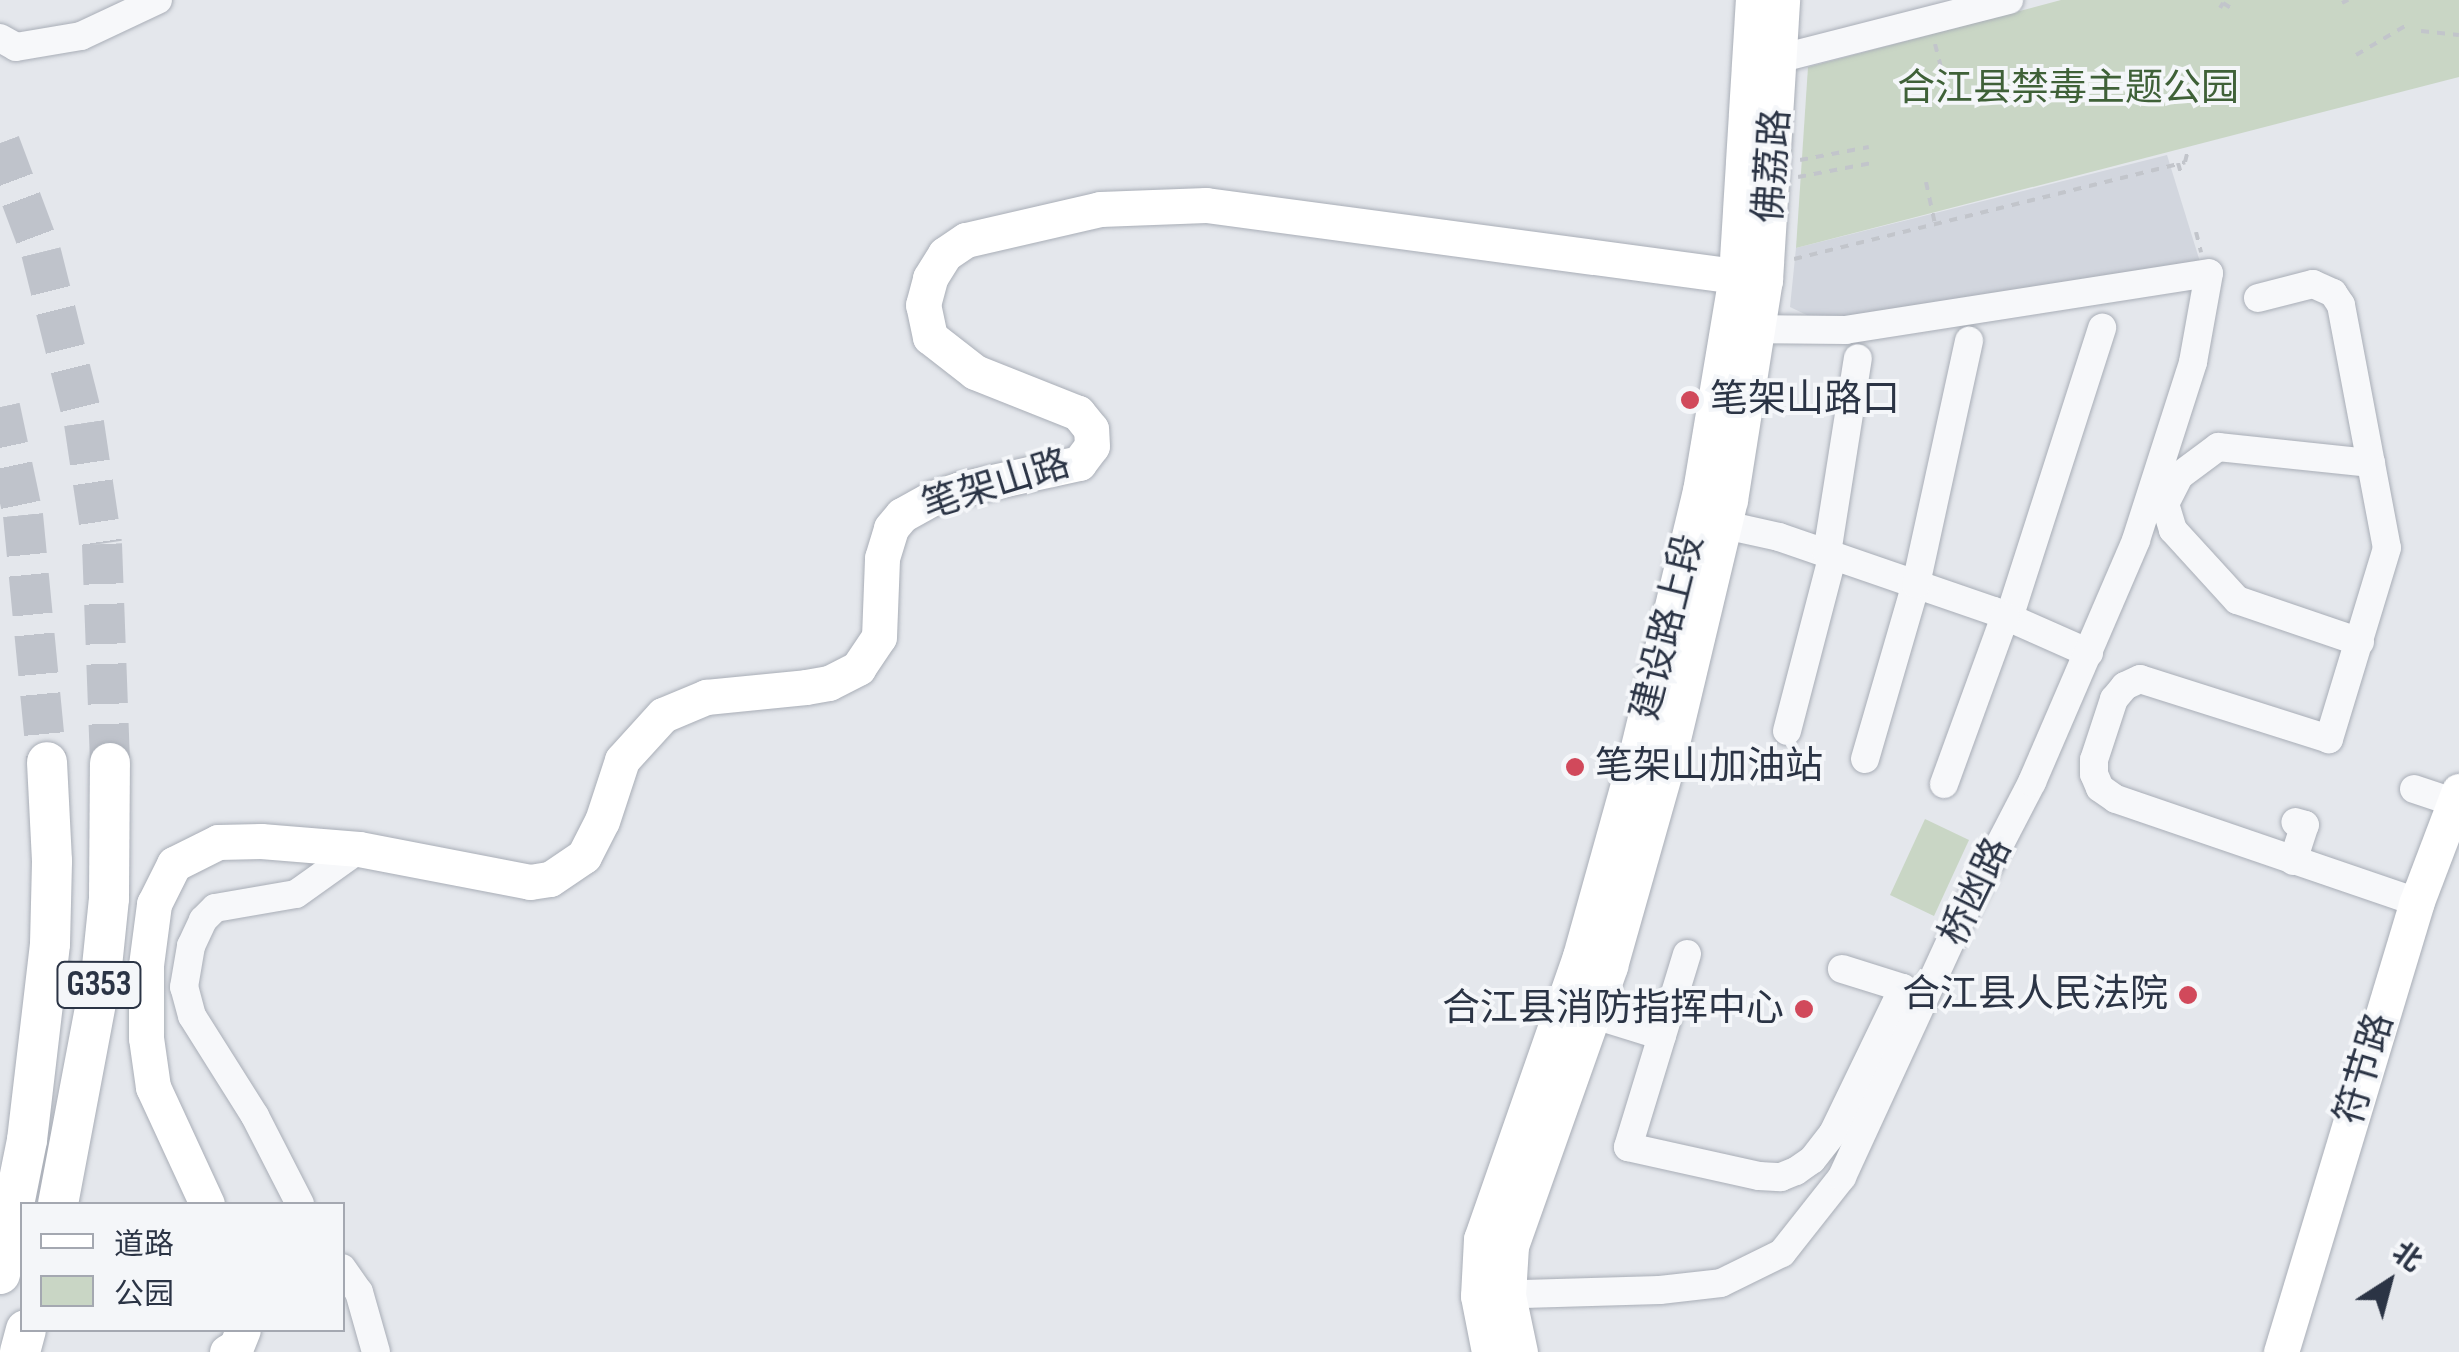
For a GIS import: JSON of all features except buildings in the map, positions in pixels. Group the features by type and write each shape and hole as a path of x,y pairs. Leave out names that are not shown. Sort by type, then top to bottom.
{"highway":[{"name":"G353","path":"0,1274 27,1140 50,944 52,861 47,762"},
{"name":"G353","path":"58,1202 101,976 109,898 110,763"}],"main road":[{"name":"佛荔路","path":"1743,329 1763,272 1766,62 1753,0"},
{"name":"佛荔路","path":"1766,62 1782,0"},
{"name":"笔架山路","path":"206,1202 152,1087 146,965 154,904 165,878 183,858 218,842 358,849 530,882 568,870 593,842 622,760 662,716 706,697 828,683 867,659 882,623 882,558 892,528 902,516 932,498 1086,458 1094,438 1078,413 974,372 940,349 930,337 923,305 930,278 945,254 966,240 1100,208 1206,205 1763,272"},
{"name":"建设路上段","path":"1520,1352 1493,1295 1481,1239 1579,1010 1667,764 1725,524 1743,329"},
{"name":"建设路上段","path":"1579,1010 1743,329"},
{"name":"符节路","path":"2281,1352 2417,902 2456,796"},
{"name":"建设路上段","path":"1489,1352 1493,1295"},
{"path":"227,1352 236,1347 241,1332"}],"street":[{"path":"0,38 16,48 80,36 158,0"},
{"path":"1766,62 2010,0"},
{"name":"桥凼路","path":"1493,1295 1660,1290 1721,1283 1768,1262 1800,1234 1858,1150 1959,923 2032,782 2089,654 2169,445 2194,362 2209,273 1846,330 1743,329"},
{"path":"2258,298 2313,284 2338,298 2356,453 2387,554 2329,739 2295,716 2144,669 2114,700 2094,760 2100,788 2116,800 2417,902"},
{"path":"1944,784 2008,617 2102,328"},
{"path":"1865,758 1916,584 1969,341"},
{"path":"1786,731 1830,554 1858,358"},
{"path":"2356,453 2218,447 2179,476 2165,504 2173,530 2236,600 2360,642"},
{"path":"1725,524 1916,584 2008,617 2089,654"},
{"path":"2414,788 2456,796"},
{"path":"2293,861 2305,826 2295,822"},
{"path":"299,1202 255,1116 192,1016 184,987 186,973 196,933 215,908 296,894 358,849"},
{"path":"1687,954 1628,1147 1780,1178 1812,1160 1833,1133 1903,988 1842,969"},
{"path":"1579,1010 1662,1036"},
{"path":"345,1272 359,1292 376,1352"}],"path":[{"path":"2342,4 2348,0"},
{"path":"2220,8 2223,3 2236,11"},
{"path":"1928,21 1945,83"},
{"path":"2356,54 2405,26"},
{"path":"2421,31 2459,36"},
{"path":"1796,161 1868,147"},
{"path":"1763,272 1935,224 2186,162 2188,150"},
{"path":"1795,178 1872,162"},
{"path":"2178,163 2182,178"},
{"path":"1926,182 1935,224"},
{"path":"2004,196 2007,206"}],"shaded area":[{"path":"2167,155 2201,265 1837,322 1815,319 1790,307 1796,248"}],"green space":[{"name":"合江县禁毒主题公园","path":"2061,0 2459,0 2459,77 1796,248 1808,67"},
{"path":"1925,819 1969,840 1934,916 1890,895"}],"tunnel":[{"path":"0,143 41,252 84,423 102,544 110,763"},
{"path":"0,407 23,515 47,762"}],"place":[{"name":"笔架山路口","path":"1690,400"},
{"name":"笔架山加油站","path":"1575,767"},
{"name":"合江县人民法院","path":"2188,995"},
{"name":"合江县消防指挥中心","path":"1804,1009"}]}
